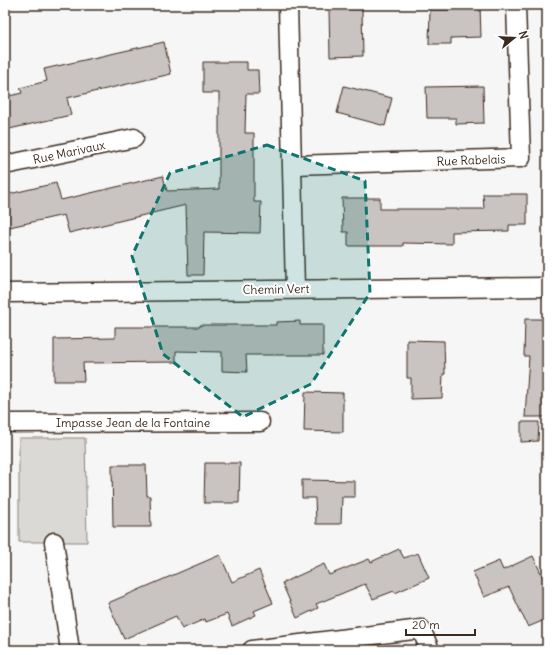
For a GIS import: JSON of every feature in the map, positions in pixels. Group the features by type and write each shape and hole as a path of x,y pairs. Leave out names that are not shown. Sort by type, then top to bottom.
{"street":[{"path":"288,5 295,289"},
{"name":"Rue Rabelais","path":"292,165 521,158 516,5"},
{"name":"Rue Marivaux","path":"5,165 134,138"},
{"name":"Chemin Vert","path":"5,293 547,287"},
{"name":"Impasse Jean de la Fontaine","path":"5,423 260,422"},
{"path":"54,542 70,650"},
{"path":"252,650 421,629 430,650"}],"highlighted area":[{"path":"267,145 365,181 370,293 311,384 243,417 163,354 132,256 170,173"}],"shaded area":[{"path":"19,438 85,438 87,542 19,542"}],"building":[{"path":"452,5 480,5 481,37 451,38 451,44 429,44 430,10 452,10"},
{"path":"329,9 362,9 363,56 330,57"},
{"path":"164,42 171,74 67,98 71,115 5,130 5,97 22,93 20,88 47,81 44,69"},
{"path":"203,62 247,62 247,70 258,70 259,94 246,94 245,133 254,133 254,202 261,202 260,233 204,232 203,275 188,275 186,205 69,233 64,215 5,228 5,195 56,183 61,200 163,176 167,191 219,189 219,93 203,93"},
{"path":"344,86 392,98 385,126 337,113"},
{"path":"483,86 484,123 456,124 456,118 427,118 426,87"},
{"path":"483,194 527,194 527,225 509,225 509,231 452,232 452,244 403,243 403,246 348,246 348,232 343,232 342,198 380,198 380,209 484,209"},
{"path":"525,319 547,319 547,417 525,417 529,356 524,356"},
{"path":"300,321 300,325 323,325 323,355 246,355 247,372 222,371 222,352 176,351 176,362 83,363 84,381 54,381 54,339 115,338 115,327 276,325 276,322"},
{"path":"407,340 444,341 445,374 443,374 442,398 411,399 411,378 407,378"},
{"path":"305,392 343,393 343,432 304,431"},
{"path":"521,422 539,422 538,441 521,442"},
{"path":"205,463 240,463 239,503 204,503"},
{"path":"112,465 146,465 147,496 150,496 151,527 113,527"},
{"path":"302,480 355,481 355,497 342,497 341,524 316,524 315,498 302,498"},
{"path":"399,549 404,558 418,553 429,578 395,593 394,591 373,599 365,584 316,604 318,608 297,618 282,583 324,564 329,575 369,559 371,562"},
{"path":"220,555 232,582 259,570 273,603 254,611 256,615 232,626 227,614 206,622 205,619 182,629 176,616 124,639 108,603"},
{"path":"533,556 547,586 547,619 528,627 509,587 484,597 473,572 499,561 503,570"}]}
